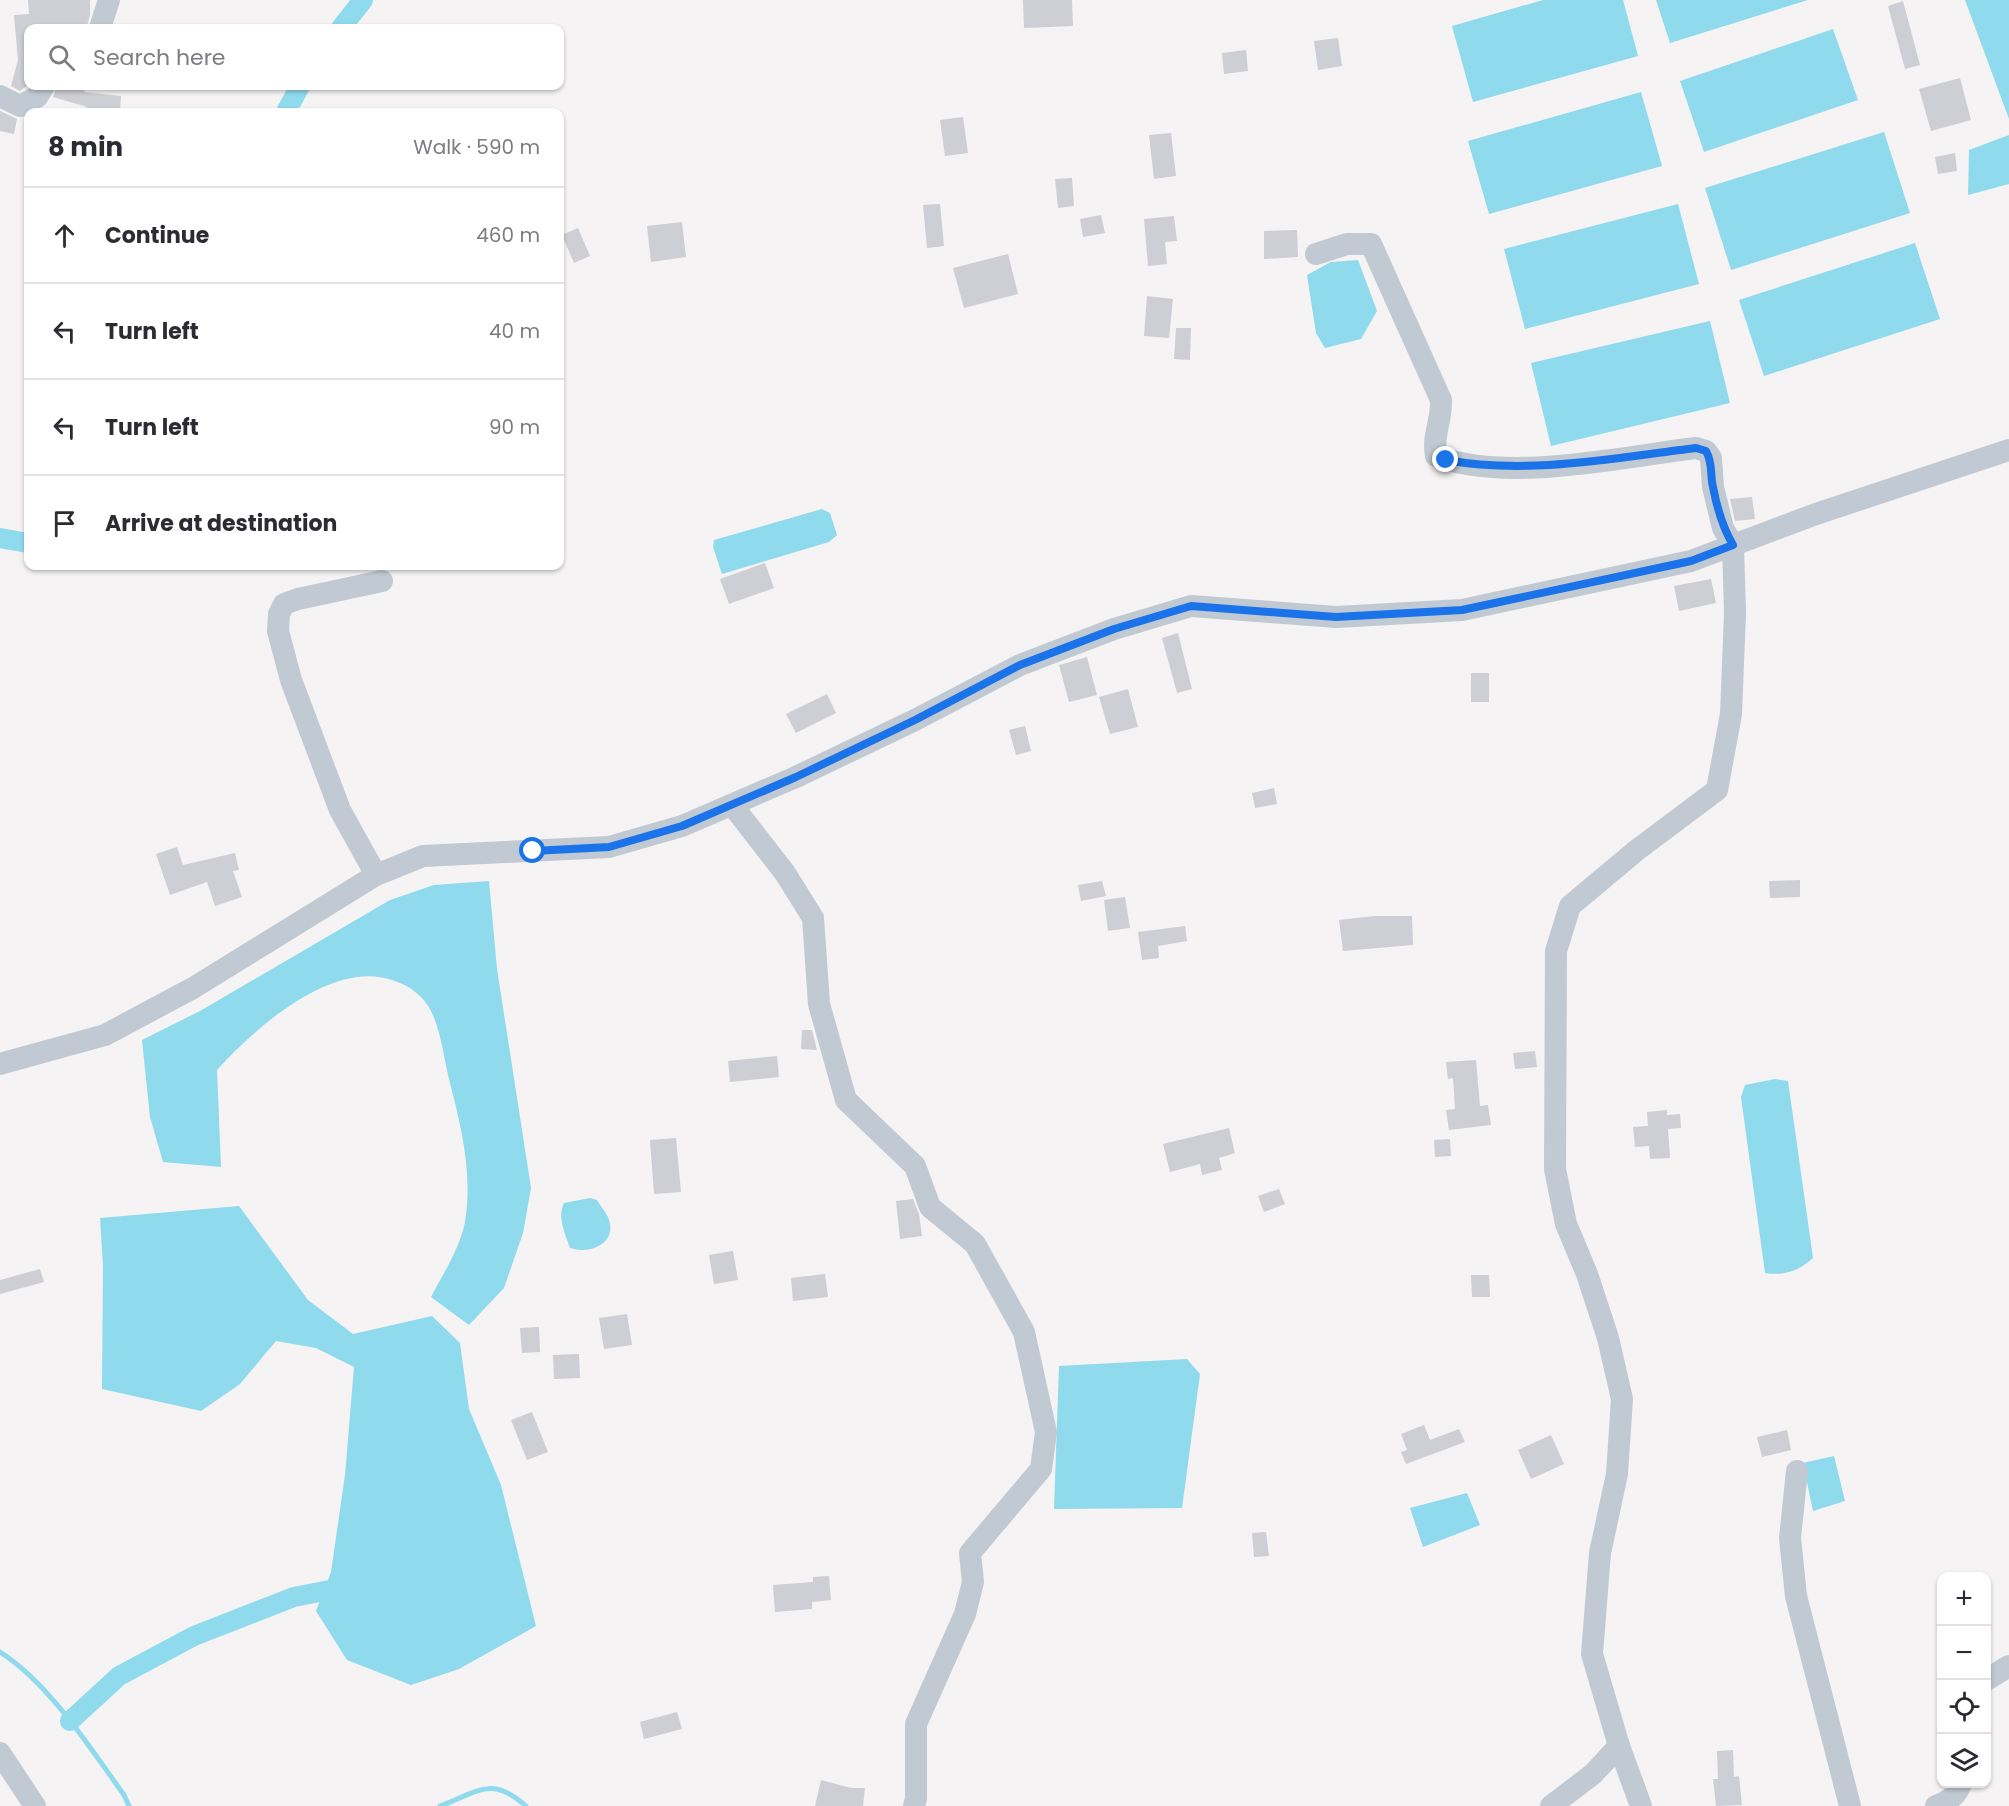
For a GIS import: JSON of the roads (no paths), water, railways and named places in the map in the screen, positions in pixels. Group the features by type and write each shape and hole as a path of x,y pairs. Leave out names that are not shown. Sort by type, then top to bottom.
{"street":[{"path":"101,24 109,0"},
{"path":"0,96 20,106 37,97 41,90"},
{"path":"1316,254 1347,244 1371,244 1441,399 1441,421 1433,443 1436,456 1479,466 1551,466 1696,448 1706,451 1711,458 1713,487 1723,528 1733,545 1735,613 1731,714 1717,790 1637,850 1570,906 1556,951 1555,1169 1566,1224 1587,1274 1608,1338 1622,1399 1617,1474 1600,1553 1592,1653 1619,1746 1641,1806"},
{"path":"0,1064 105,1035 193,988 376,875 423,856 609,847 682,826 733,806 915,720 1020,665 1114,629 1191,606 1336,617 1462,610 1691,561 2009,450"},
{"path":"376,875 340,810 312,741 291,680 278,631 279,614 284,604 298,598 382,581"},
{"path":"733,806 785,873 813,918 819,1004 846,1100 915,1166 930,1207 975,1244 1024,1332 1046,1432 1041,1469 970,1552 973,1582 965,1614 916,1724 916,1799 914,1806"},
{"path":"1797,1471 1790,1538 1796,1596 1850,1806"},
{"path":"1991,1677 2009,1666"},
{"path":"1551,1806 1593,1774 1619,1746"},
{"path":"0,1753 35,1806"},
{"path":"1936,1806 1945,1803 1960,1788"}],"water":[{"path":"1543,0 1623,0 1638,56 1473,102 1452,26"},
{"path":"1656,0 1808,0 1670,43"},
{"path":"1965,0 2009,0 2009,119"},
{"path":"1833,29 1858,100 1704,152 1680,81"},
{"path":"1641,92 1662,166 1489,214 1468,141"},
{"path":"1884,132 1910,213 1731,270 1705,188"},
{"path":"2009,135 2009,184 1968,195 1969,150"},
{"path":"1678,204 1699,284 1525,329 1504,249"},
{"path":"1915,243 1940,319 1764,376 1739,300"},
{"path":"1358,260 1377,311 1361,339 1325,348 1316,333 1307,275 1331,262"},
{"path":"1710,321 1730,403 1551,446 1531,363"},
{"path":"822,509 830,513 837,535 829,542 722,574 713,547 714,540"},
{"path":"489,881 497,969 531,1188 523,1233 504,1288 469,1325 431,1297 451,1261 463,1232 468,1186 461,1132 440,1037 429,1007 416,993 395,981 371,976 347,979 322,988 297,1001 252,1035 217,1070 221,1167 163,1162 150,1117 142,1040 200,1011 390,900 434,885"},
{"path":"1775,1079 1788,1081 1813,1258 1797,1269 1779,1274 1765,1273 1741,1097 1745,1085"},
{"path":"590,1198 597,1200 607,1215 610,1234 601,1245 594,1248 578,1250 570,1248 561,1214 564,1203"},
{"path":"239,1206 308,1300 353,1334 432,1316 460,1343 469,1409 501,1485 536,1626 459,1669 411,1685 347,1660 316,1611 331,1572 345,1475 354,1367 316,1348 276,1341 240,1384 201,1411 102,1389 103,1266 100,1218"},
{"path":"1187,1359 1200,1374 1182,1508 1054,1509 1059,1366"},
{"path":"1834,1456 1845,1501 1813,1511 1803,1463"},
{"path":"1467,1493 1480,1525 1423,1547 1410,1508"}],"waterway":[{"path":"344,24 363,0"},
{"path":"288,108 298,90"},
{"path":"0,538 24,542"},
{"path":"70,1721 119,1676 194,1636 294,1597 350,1586"},
{"path":"0,1652 18,1665 52,1698 97,1757 124,1795 129,1806"},
{"path":"440,1806 484,1789 503,1791 526,1806"}]}
